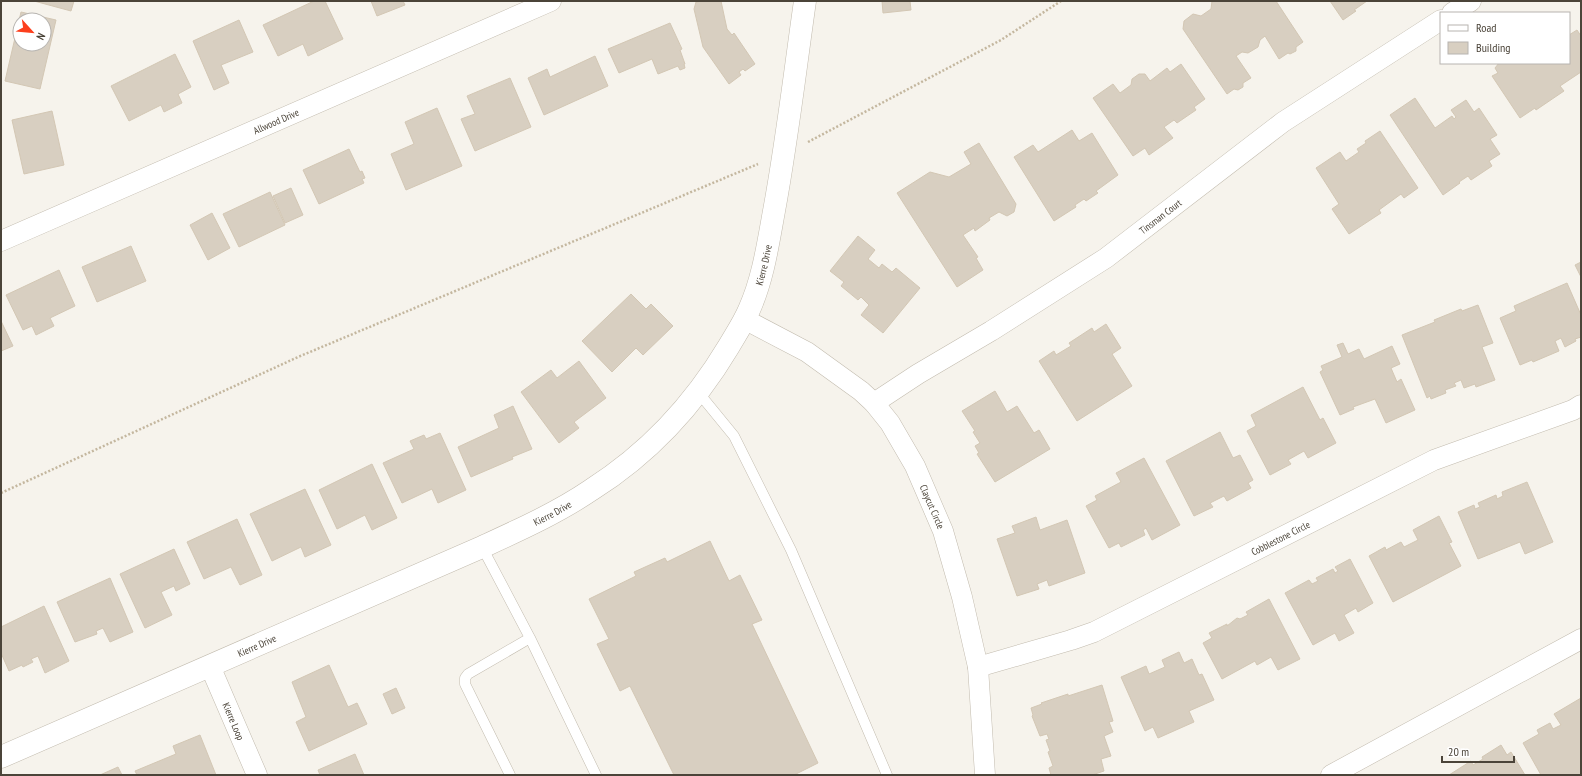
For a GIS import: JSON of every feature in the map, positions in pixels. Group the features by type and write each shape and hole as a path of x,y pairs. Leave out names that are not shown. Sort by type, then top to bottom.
{"street":[{"name":"Allwood Drive","path":"1,241 551,1"},
{"name":"Kierre Drive","path":"1,757 482,547 550,515 612,476 665,430 698,392 717,366 749,310 757,289 765,261 783,154 805,1"},
{"path":"1454,12 1471,1"},
{"name":"Tinsman Court","path":"874,403 918,374 991,331 1106,258 1283,122 1440,21"},
{"name":"Claycut Circle","path":"744,319 807,352 861,391 874,403 890,423 915,466 943,531 962,597 978,667 985,775"},
{"name":"Cobblestone Circle","path":"978,667 1094,632 1434,460 1573,410 1581,405"},
{"path":"1331,775 1581,639"},
{"name":"Kierre Loop","path":"210,666 257,775"}],"lane":[{"path":"698,392 734,436 791,550 887,775"},
{"path":"482,547 530,638 596,775"},
{"path":"510,775 465,684 465,678 468,674 479,667 530,638"}],"path":[{"path":"1,493 298,357 783,154 822,136 1001,40 1061,1"}],"building":[{"path":"34,1 74,1 71,11"},
{"path":"314,1 325,1 343,39 308,56 303,44 278,56 263,25"},
{"path":"371,1 403,1 405,5 377,16"},
{"path":"721,1 727,29 732,35 734,33 755,64 745,71 743,69 739,72 741,75 729,84 703,47 694,9 696,2"},
{"path":"882,1 910,1 911,10 883,13"},
{"path":"1212,1 1276,1 1303,42 1296,47 1296,51 1290,54 1288,53 1279,59 1265,36 1260,40 1258,47 1248,53 1242,52 1236,56 1251,78 1243,83 1243,87 1238,90 1234,89 1227,94 1183,29 1184,21 1193,14 1201,16 1211,9"},
{"path":"1330,1 1367,1 1343,20"},
{"path":"52,19 56,20 52,37"},
{"path":"239,20 253,52 221,65 229,83 214,90 193,41"},
{"path":"670,23 682,49 680,50 685,68 680,70 678,66 658,74 652,59 619,73 608,49"},
{"path":"1577,30 1581,36 1581,72 1560,86 1564,91 1536,110 1535,108 1520,118 1492,76 1498,73 1495,68 1498,64 1570,64 1570,34"},
{"path":"12,51 49,52 40,89 5,81"},
{"path":"175,54 191,87 178,94 182,103 164,112 161,105 129,121 111,86"},
{"path":"595,56 608,86 544,115 528,78 547,69 550,77"},
{"path":"1181,64 1205,99 1194,107 1196,110 1177,123 1174,120 1164,127 1173,138 1149,155 1145,148 1133,156 1093,98 1113,84 1120,93 1131,85 1132,79 1139,74 1145,74 1150,81 1167,68 1170,72"},
{"path":"510,78 531,127 475,151 461,119 475,114 467,96"},
{"path":"1415,98 1435,128 1452,116 1454,119 1456,117 1451,110 1466,100 1474,112 1479,108 1497,135 1490,139 1500,154 1489,161 1492,166 1471,180 1468,176 1443,195 1390,115"},
{"path":"437,108 462,166 406,190 391,154 414,144 405,122"},
{"path":"52,111 64,165 24,174 12,120"},
{"path":"1072,130 1079,141 1092,133 1118,175 1096,191 1098,193 1086,201 1084,199 1075,205 1076,207 1054,221 1014,157 1033,145 1038,152"},
{"path":"1380,131 1418,188 1404,198 1401,194 1379,210 1381,213 1349,234 1332,209 1339,204 1316,168 1340,152 1346,161 1359,152 1357,149 1366,143 1365,141"},
{"path":"979,143 1016,204 1014,212 1007,216 999,212 989,218 990,220 975,231 974,228 963,235 978,257 976,258 983,270 957,287 897,193 930,172 949,177 971,164 964,152"},
{"path":"349,149 360,172 362,171 365,178 362,179 364,183 319,204 303,170"},
{"path":"291,188 303,215 285,223 273,196"},
{"path":"270,192 285,225 239,247 223,214"},
{"path":"212,213 230,248 208,260 190,225"},
{"path":"858,236 875,250 868,259 879,268 882,264 892,272 896,268 920,288 883,333 861,315 869,305 861,297 858,300 841,286 844,282 830,271"},
{"path":"131,246 146,281 97,302 82,267"},
{"path":"1581,262 1581,277 1575,265"},
{"path":"59,270 75,306 50,318 54,326 36,335 32,326 23,330 6,295"},
{"path":"1567,283 1581,315 1581,337 1575,339 1576,341 1565,347 1561,338 1555,341 1559,351 1533,362 1532,360 1520,365 1500,318 1516,311 1514,306"},
{"path":"631,294 646,309 651,304 673,326 643,355 636,348 612,372 582,341"},
{"path":"1478,305 1493,343 1482,347 1495,380 1476,387 1475,384 1464,388 1461,380 1454,383 1456,386 1445,390 1446,393 1431,399 1430,396 1427,398 1402,335 1435,322 1434,320 1461,309 1462,311"},
{"path":"1,321 13,346 1,351"},
{"path":"1106,324 1121,348 1112,354 1132,386 1077,421 1039,361 1054,351 1056,355 1071,346 1069,343 1092,328 1094,332"},
{"path":"1343,343 1348,354 1359,349 1364,359 1392,346 1400,364 1391,368 1397,382 1401,379 1415,410 1386,423 1375,399 1353,407 1354,409 1340,415 1320,372 1323,370 1321,366 1342,357 1337,345"},
{"path":"579,361 606,398 574,422 579,428 559,443 521,392 551,370 557,378"},
{"path":"1303,387 1320,420 1323,418 1336,443 1308,458 1304,451 1288,460 1291,464 1270,475 1247,431 1256,426 1251,415"},
{"path":"995,391 1007,412 1017,406 1034,433 1039,430 1050,449 995,482 977,454 979,453 975,446 980,443 973,432 975,431 962,411"},
{"path":"513,406 532,449 471,477 458,447 499,428 494,415"},
{"path":"1220,432 1233,458 1240,455 1253,480 1248,483 1251,488 1227,501 1224,496 1210,503 1213,507 1194,516 1166,461"},
{"path":"440,433 466,490 438,503 432,489 402,503 383,463 414,449 410,441 424,435 426,439"},
{"path":"1144,458 1180,525 1152,540 1146,528 1143,530 1145,535 1121,547 1119,543 1109,548 1086,506 1097,500 1095,496 1121,482 1116,473"},
{"path":"372,464 397,518 372,530 365,515 337,529 319,490"},
{"path":"1527,482 1553,542 1525,554 1520,542 1478,559 1458,512 1474,505 1475,509 1480,507 1478,503 1496,495 1497,499 1503,496 1502,492"},
{"path":"305,489 331,545 305,557 301,547 272,561 250,514"},
{"path":"1439,516 1452,542 1449,543 1461,566 1393,602 1369,556 1385,547 1386,550 1401,542 1404,547 1418,540 1413,530"},
{"path":"1036,517 1040,530 1067,520 1085,573 1049,586 1047,580 1037,584 1039,589 1017,596 997,539 1015,533 1012,526"},
{"path":"237,519 262,575 240,585 231,567 204,579 187,542"},
{"path":"710,541 729,581 740,575 762,620 752,624 818,763 794,775 674,775 630,686 620,691 597,644 609,639 589,599 636,576 634,572 665,558 667,562"},
{"path":"174,549 190,584 176,591 174,586 161,592 172,615 145,628 120,574"},
{"path":"1350,559 1373,603 1358,612 1356,608 1344,615 1354,633 1339,641 1335,633 1313,645 1285,593 1309,580 1312,584 1318,581 1316,578 1333,569 1335,573 1338,571 1335,567"},
{"path":"110,578 133,632 110,642 103,628 96,631 97,634 75,642 57,602"},
{"path":"1269,599 1300,659 1278,670 1271,657 1257,665 1255,661 1222,679 1203,643 1212,638 1209,633 1227,624 1227,626 1237,618 1240,619 1248,615 1246,612"},
{"path":"44,606 69,661 45,673 38,656 31,659 33,662 9,671 1,653 1,627"},
{"path":"1179,652 1184,663 1192,659 1199,675 1202,674 1214,700 1189,711 1194,722 1158,738 1153,727 1145,731 1121,677 1146,666 1149,674 1165,667 1162,660"},
{"path":"329,665 348,707 357,703 367,724 309,751 296,722 306,717 292,682"},
{"path":"1102,685 1113,721 1109,722 1113,732 1104,736 1111,756 1101,759 1104,771 1092,775 1051,775 1049,768 1053,766 1046,740 1049,739 1047,734 1040,736 1032,716 1031,708 1068,694 1068,696"},
{"path":"396,688 405,708 392,714 383,694"},
{"path":"1581,698 1581,775 1541,775 1523,743 1539,734 1537,730 1550,723 1553,729 1561,725 1554,714"},
{"path":"200,735 216,775 137,775 135,771 176,754 173,746"},
{"path":"1501,745 1507,755 1511,752 1525,775 1449,775 1471,761 1473,765 1483,759 1482,757"},
{"path":"355,754 364,775 320,775 318,770"},
{"path":"118,767 122,775 100,775"}]}
